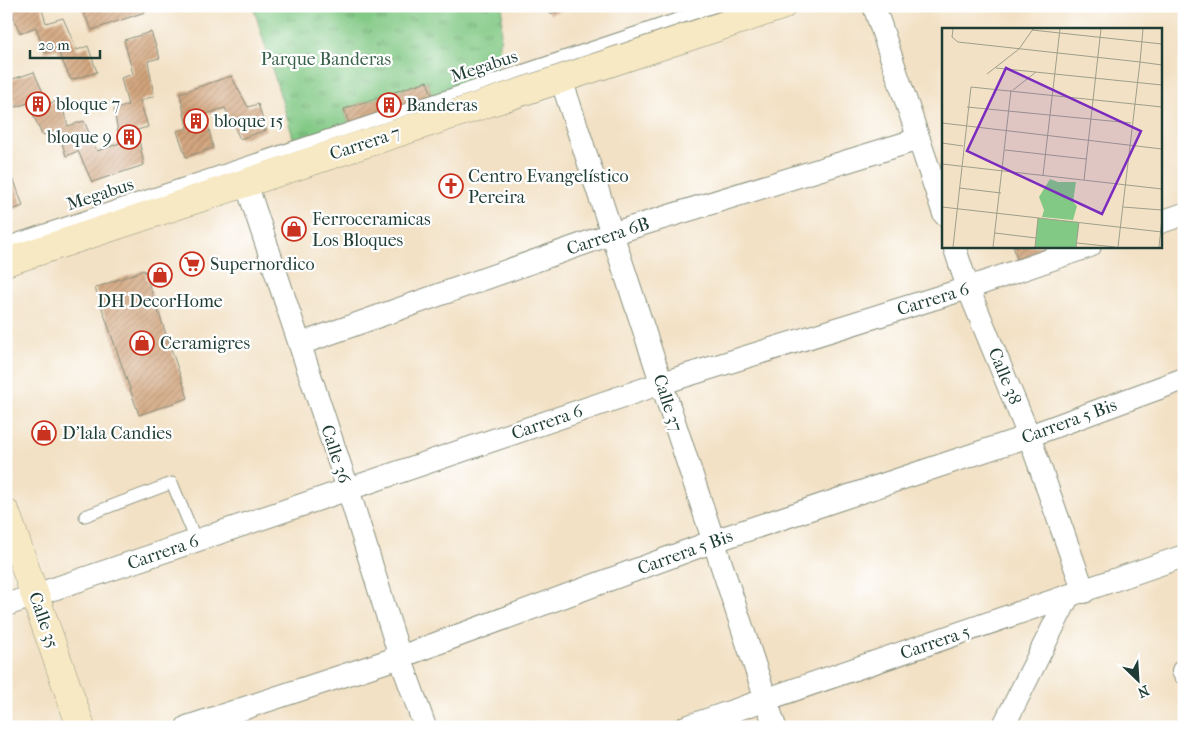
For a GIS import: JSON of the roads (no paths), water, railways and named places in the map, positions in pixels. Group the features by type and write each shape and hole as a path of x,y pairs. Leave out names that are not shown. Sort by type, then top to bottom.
{"main road":[{"name":"Carrera 7","path":"6,262 782,6"},
{"name":"Calle 35","path":"6,513 81,727"}],"street":[{"path":"874,6 942,208"},
{"name":"Calle 37","path":"561,79 614,233 775,727"},
{"name":"Carrera 6B","path":"300,344 614,233 919,139"},
{"name":"Calle 36","path":"246,183 348,489 400,657 425,727"},
{"path":"1162,222 1184,214"},
{"name":"Calle 38","path":"955,248 968,288 1029,436 1076,594"},
{"name":"Carrera 6","path":"6,605 662,383 968,288 1084,248"},
{"name":"Carrera 5 Bis","path":"188,727 400,657 714,541 1029,436 1184,379"},
{"name":"Carrera 5","path":"686,727 1184,556"},
{"path":"1003,727 1076,594"}],"lane":[{"name":"Megabus","path":"6,243 716,6"},
{"path":"85,516 172,483 196,540"}],"place":[{"name":"bloque 7","path":"38,104"},
{"name":"Banderas","path":"389,105"},
{"name":"bloque 15","path":"196,121"},
{"name":"bloque 9","path":"129,137"},
{"name":"Centro Evangelístico Pereira","path":"451,186"},
{"name":"Ferroceramicas Los Bloques","path":"294,229"},
{"name":"Supernordico","path":"192,264"},
{"name":"DH DecorHome","path":"160,275"},
{"name":"Ceramigres","path":"142,343"},
{"name":"D'lala Candies","path":"44,433"}],"park label":[{"name":"Parque Banderas","path":"326,59"}]}
